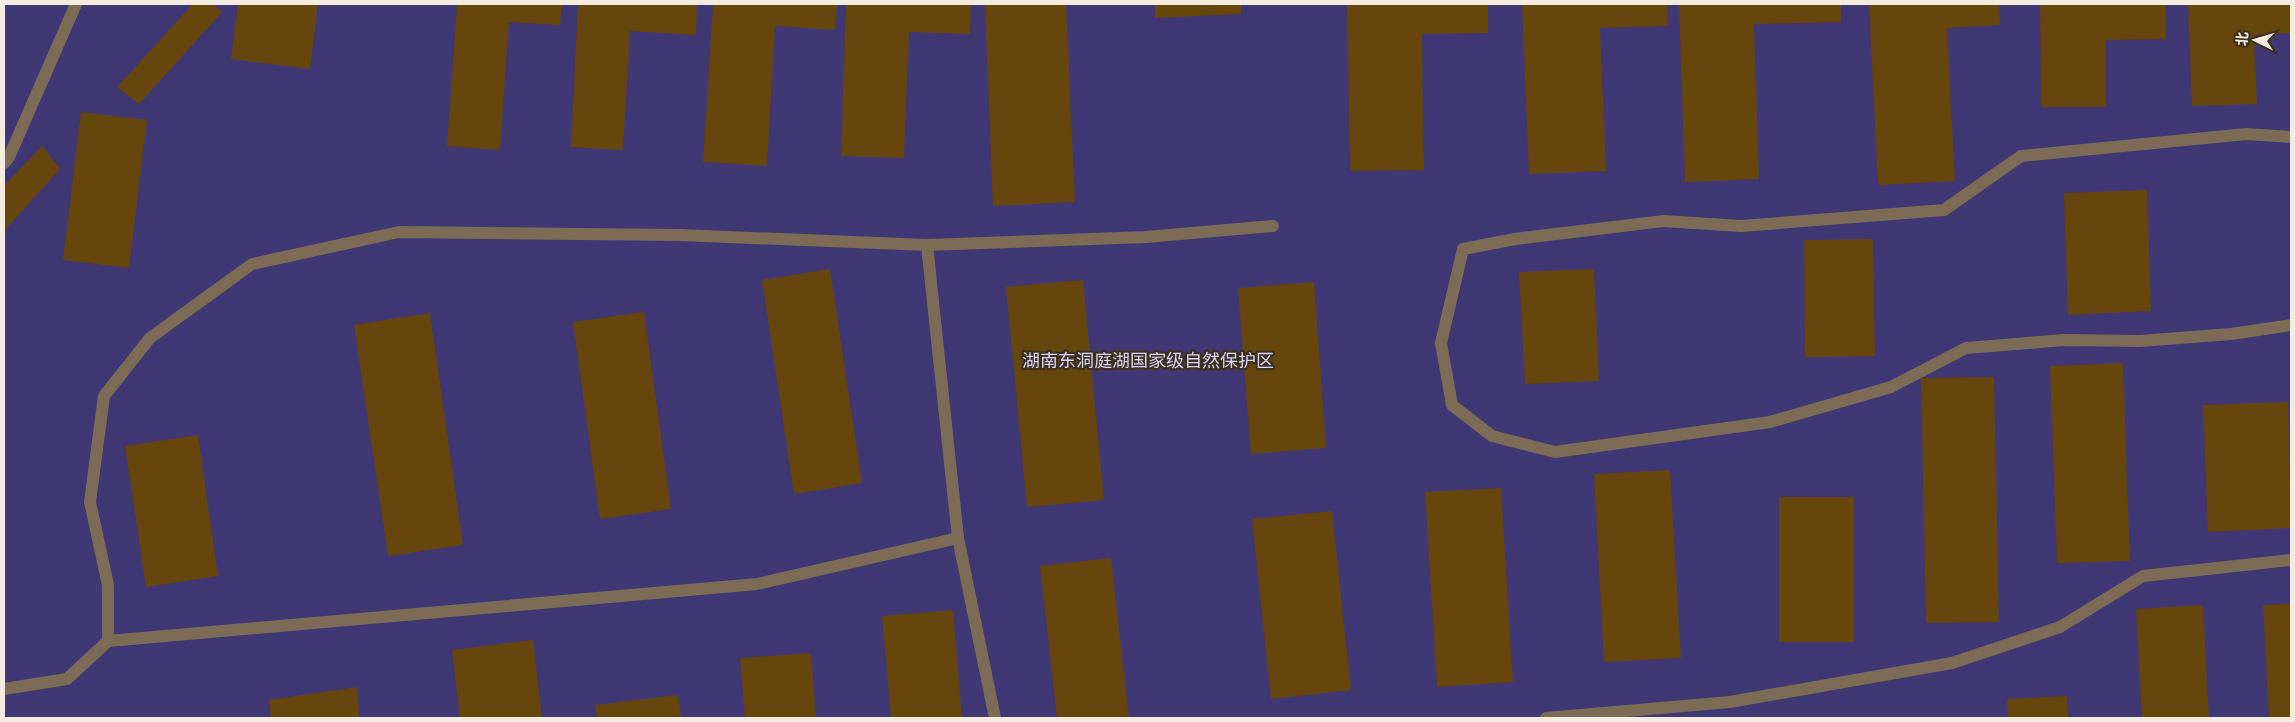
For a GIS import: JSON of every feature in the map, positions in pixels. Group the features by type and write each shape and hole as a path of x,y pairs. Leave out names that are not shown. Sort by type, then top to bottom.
{"street":[{"path":"4,163 9,156 76,4"},
{"path":"2291,137 2246,134 2021,156 1944,210 1741,226 1663,221 1515,239 1463,249 1441,343 1452,405 1492,436 1555,452 1770,422 1891,387 1966,348 2064,340 2158,340 2231,334 2291,325"},
{"path":"108,641 108,585 90,502 104,396 150,338 252,264 399,232 679,235 927,245 1146,237 1273,226"},
{"path":"927,245 958,538 995,718"},
{"path":"4,689 67,679 108,641 757,584 958,538"},
{"path":"1546,718 1730,702 1952,663 2060,628 2143,576 2291,560"}],"green space":[{"name":"湖南东洞庭湖国家级自然保护区","path":"4,4 2291,4 2291,718 4,718"}],"building":[{"path":"193,4 213,4 222,12 139,104 117,87"},
{"path":"238,4 318,4 310,69 231,59"},
{"path":"457,4 562,4 560,25 509,22 500,150 447,146"},
{"path":"578,4 697,4 696,35 630,31 623,150 571,147"},
{"path":"713,4 837,4 835,30 775,26 767,166 703,162"},
{"path":"846,4 971,4 970,34 909,32 904,158 841,156"},
{"path":"985,4 1066,4 1075,202 993,206"},
{"path":"1155,4 1241,4 1241,14 1155,18"},
{"path":"1347,4 1488,4 1488,33 1422,34 1424,170 1350,171"},
{"path":"1522,4 1667,4 1668,26 1600,28 1606,171 1529,174"},
{"path":"1679,4 1841,4 1841,22 1754,24 1759,179 1685,182"},
{"path":"1869,4 1999,4 2000,25 1947,28 1955,181 1878,185"},
{"path":"2040,4 2166,4 2166,39 2106,40 2106,107 2041,107"},
{"path":"2188,4 2291,4 2291,33 2254,35 2257,104 2192,106"},
{"path":"81,112 147,120 129,268 63,260"},
{"path":"42,146 60,169 4,231 4,186"},
{"path":"2147,190 2151,311 2068,315 2064,193"},
{"path":"1873,239 1875,356 1805,357 1804,240"},
{"path":"830,269 862,483 794,494 762,280"},
{"path":"1594,269 1599,381 1525,384 1519,272"},
{"path":"1083,280 1104,500 1027,507 1006,287"},
{"path":"1314,282 1326,448 1251,454 1238,288"},
{"path":"644,312 671,509 600,519 573,322"},
{"path":"430,313 463,545 388,556 354,325"},
{"path":"2123,363 2130,561 2057,563 2050,366"},
{"path":"1994,377 1999,622 1926,623 1921,378"},
{"path":"2288,402 2291,528 2208,532 2203,405"},
{"path":"198,435 218,576 146,587 125,446"},
{"path":"1670,470 1681,658 1604,662 1594,474"},
{"path":"1501,488 1513,682 1437,687 1425,492"},
{"path":"1779,497 1854,497 1854,642 1779,642"},
{"path":"1332,511 1351,690 1271,699 1252,519"},
{"path":"1111,558 1129,718 1057,718 1040,566"},
{"path":"2291,604 2291,718 2269,718 2263,605"},
{"path":"2203,605 2209,718 2142,718 2136,609"},
{"path":"953,610 962,718 891,718 882,616"},
{"path":"533,640 542,718 460,718 452,650"},
{"path":"811,653 816,718 745,718 740,658"},
{"path":"357,687 359,718 271,718 269,700"},
{"path":"678,695 681,718 597,718 595,705"},
{"path":"2067,696 2068,718 2008,718 2007,699"}]}
